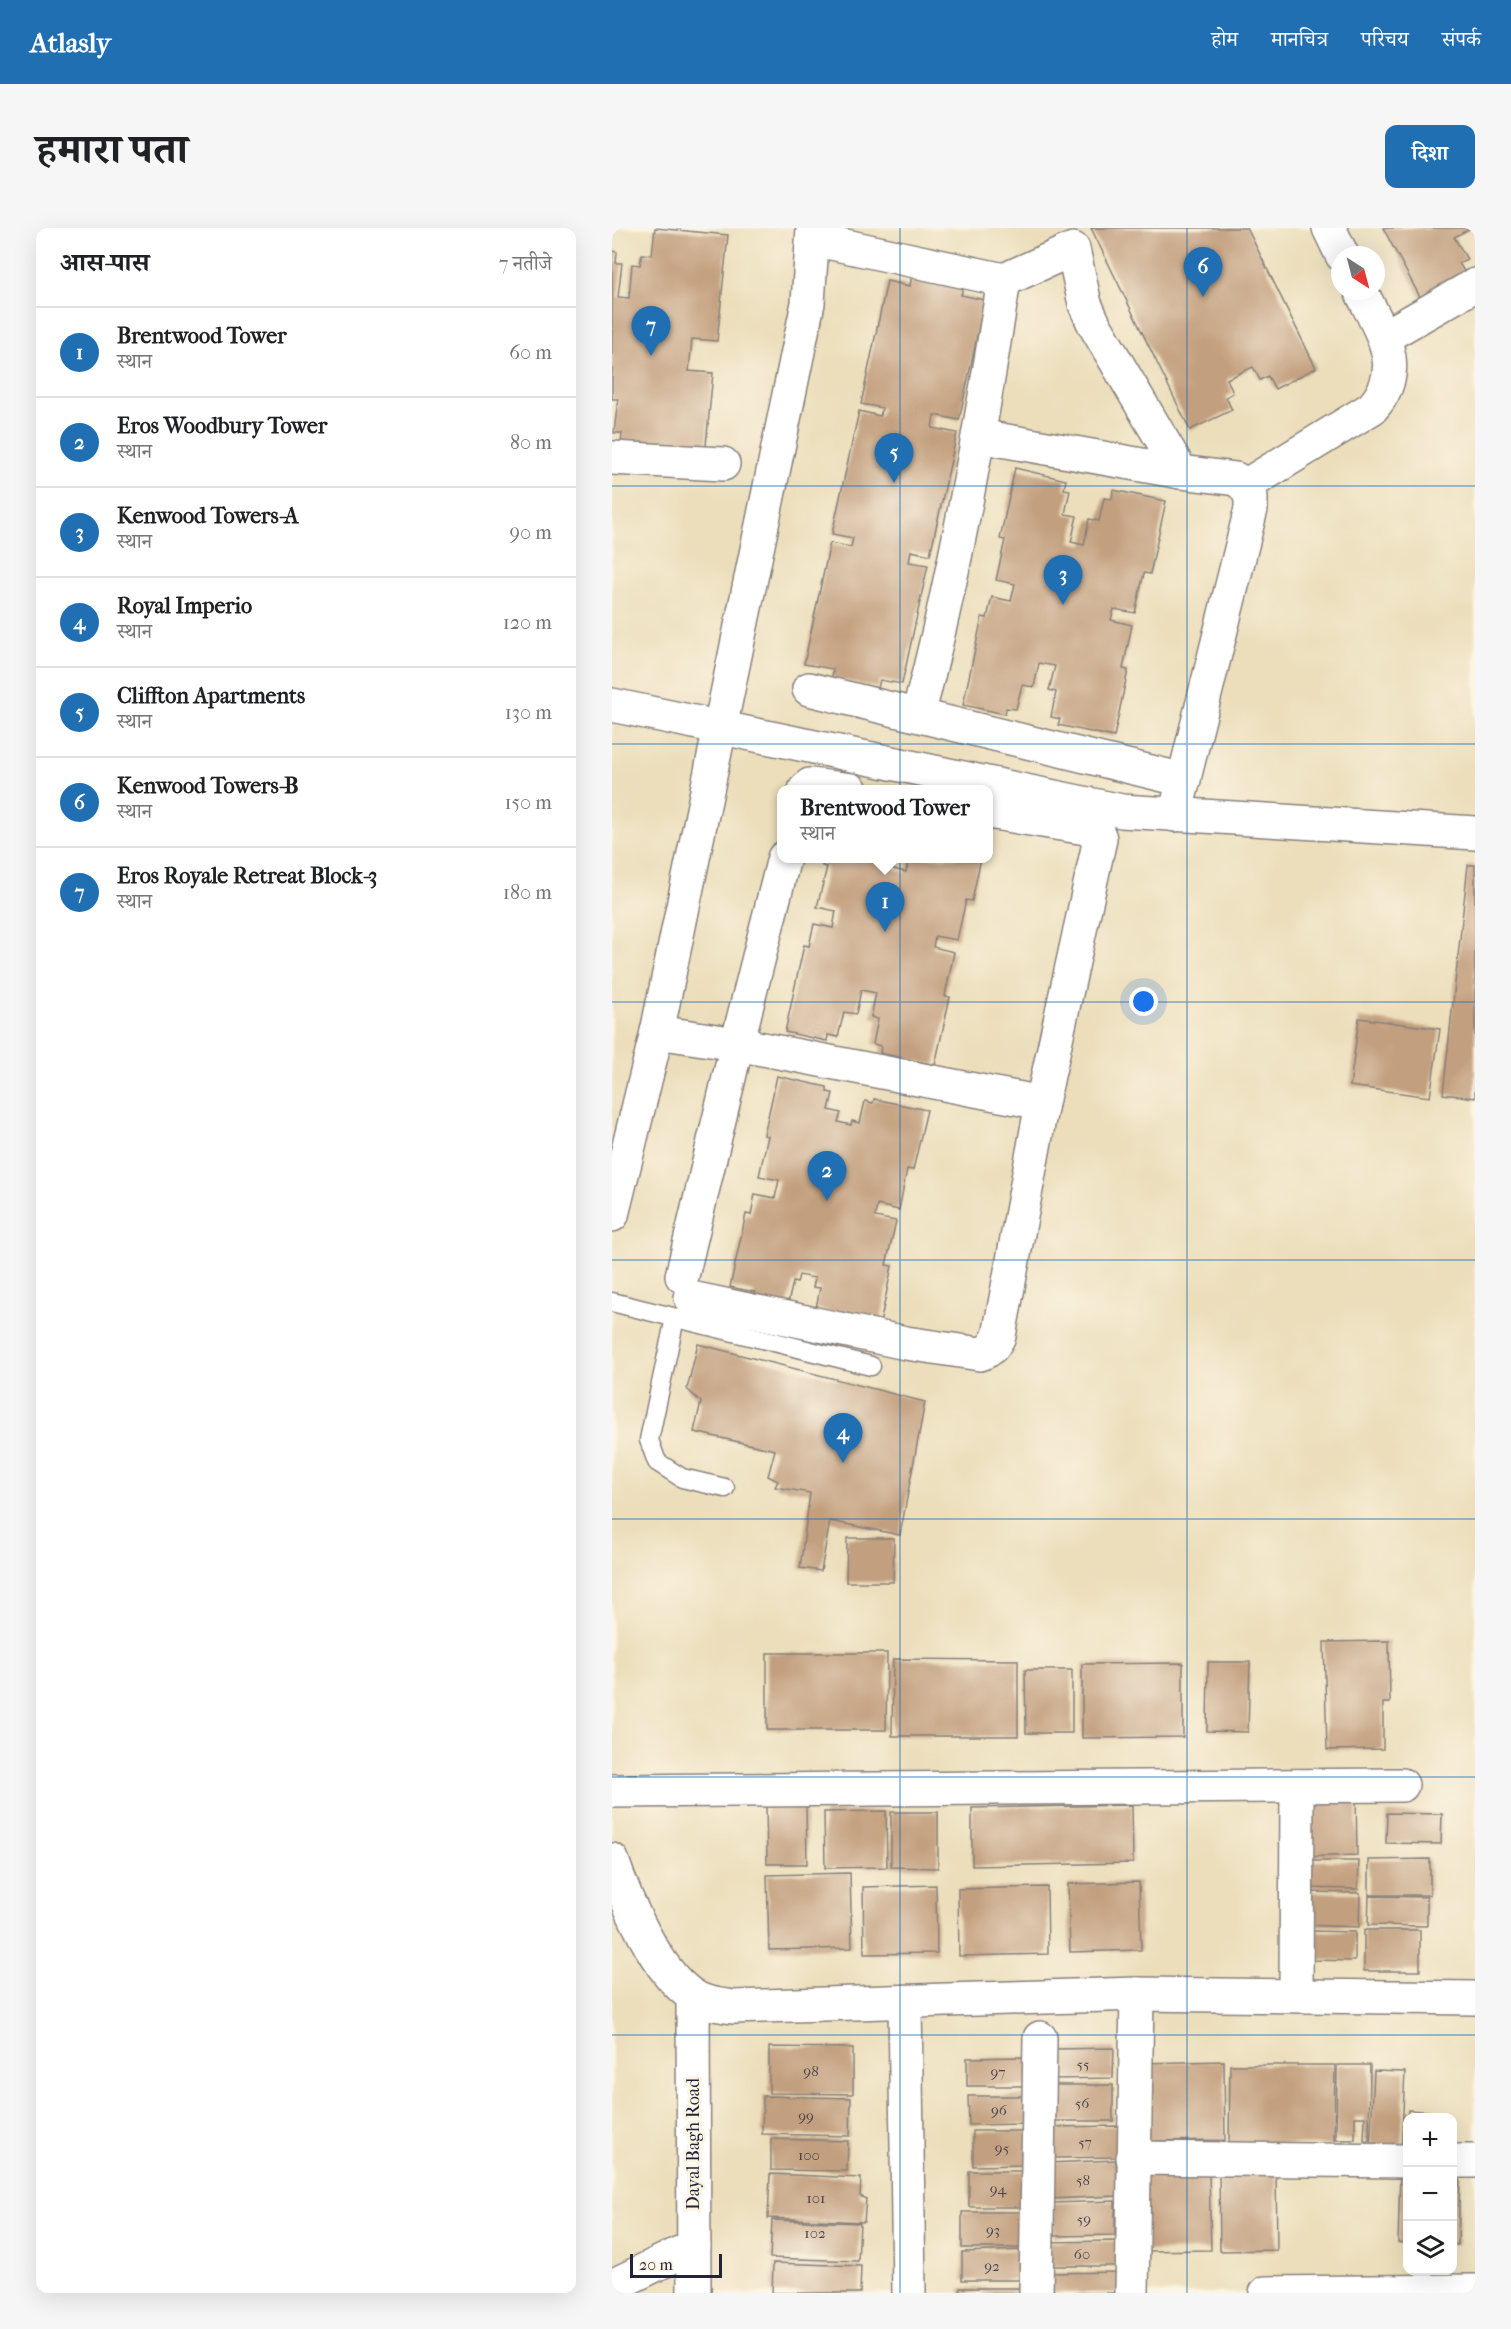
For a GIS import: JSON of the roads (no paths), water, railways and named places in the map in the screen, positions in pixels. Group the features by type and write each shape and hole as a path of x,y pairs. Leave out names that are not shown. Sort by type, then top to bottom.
{"street":[{"path":"1329,228 1338,246"},
{"path":"613,1204 657,1032 722,727 808,303 813,234 1004,280 1072,249 1085,304 1094,324 1181,472"},
{"path":"918,715 979,436 1004,280"},
{"path":"1384,337 1475,285"},
{"path":"1245,486 1372,408 1383,396 1392,368 1384,337 1366,300"},
{"path":"979,436 1181,472 1236,479 1245,486 1251,497 1251,509 1175,815"},
{"path":"612,458 723,464"},
{"path":"808,689 1184,780"},
{"path":"612,705 1122,811 1475,832"},
{"path":"810,785 827,785"},
{"path":"783,863 736,1044 683,1297 906,1343 980,1354 988,1352 995,1345 999,1336 1042,1103 1100,839 1092,829 993,813"},
{"path":"657,1032 736,1044 1042,1103"},
{"path":"612,1791 1402,1785"},
{"path":"1296,1995 1297,1786"},
{"path":"612,1860 621,1886 646,1939 673,1978 693,1996 711,2004 733,2007 1137,1994 1475,1998 1475,1979"},
{"path":"1132,2293 1137,1994"},
{"name":"Dayal Bagh Road","path":"693,1996 694,2293"},
{"path":"905,2002 909,2293"},
{"path":"1036,2293 1040,2038"},
{"path":"1133,2158 1403,2161"},
{"path":"1457,2161 1475,2161"},
{"path":"612,2286 694,2246"},
{"path":"1266,2293 1475,2291"}],"lane":[{"path":"683,1297 649,1440 657,1462 682,1478 725,1488"},
{"path":"612,1302 683,1297 872,1366"}],"place":[{"name":"Kenwood Towers-B","path":"1203,297"},
{"name":"Eros Royale Retreat Block-3","path":"651,356"},
{"name":"Cliffton Apartments","path":"894,483"},
{"name":"Kenwood Towers-A","path":"1063,605"},
{"name":"Brentwood Tower","path":"885,932"},
{"name":"Eros Woodbury Tower","path":"827,1201"},
{"name":"Royal Imperio","path":"843,1463"}]}
